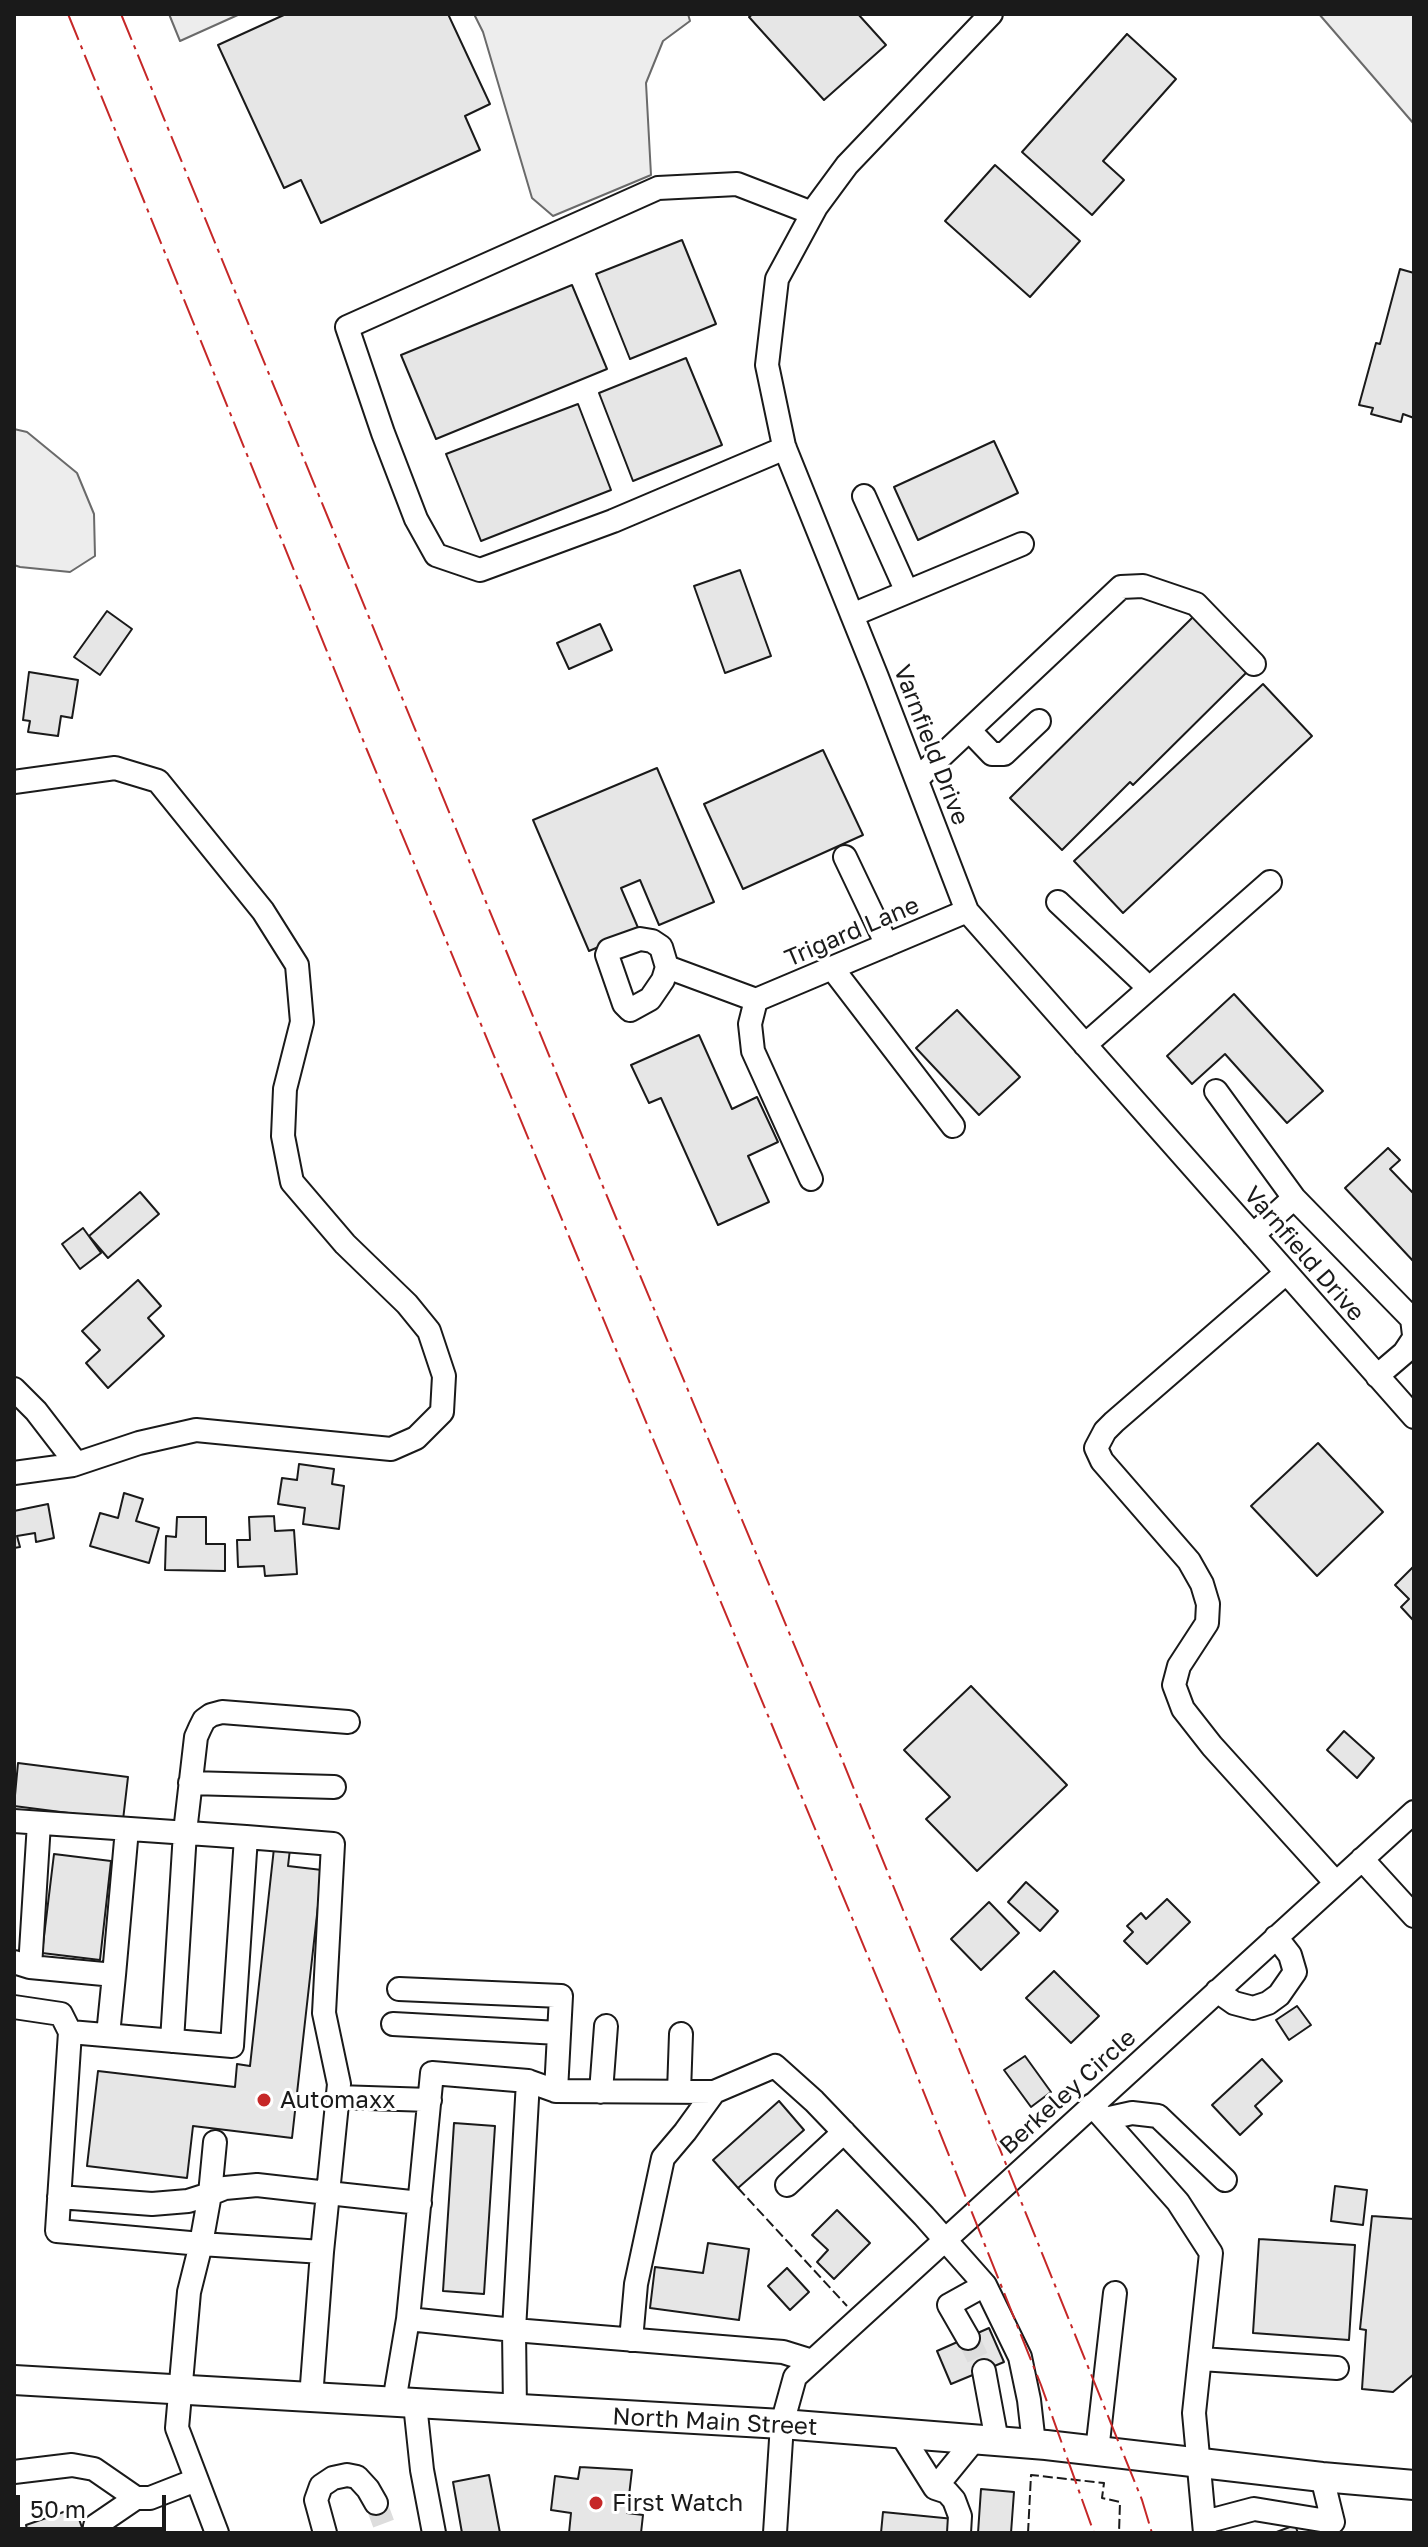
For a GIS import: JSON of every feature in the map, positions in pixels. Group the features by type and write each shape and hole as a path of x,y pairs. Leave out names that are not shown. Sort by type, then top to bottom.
{"main road":[{"name":"North Main Street","path":"14,2380 782,2424 986,2440 1322,2477 1410,2490"}],"street":[{"name":"Varnfield Drive","path":"991,14 847,165 812,213 777,279 767,365 785,448 967,911 1414,1417"},
{"path":"785,448 613,521 480,570 436,555 416,519 347,327 658,188 737,184 812,213"},
{"path":"864,496 907,592"},
{"path":"852,615 1022,544"},
{"path":"917,779 1121,587 1143,586 1196,604 1254,664"},
{"path":"969,730 992,754 1004,754 1039,721"},
{"path":"14,782 115,768 158,781 263,911 297,965 302,1022 285,1089 283,1136 292,1182 345,1244 407,1304 429,1331 444,1376 442,1412 416,1438 391,1449 196,1430 76,1463 14,1473"},
{"path":"845,857 887,945"},
{"path":"1085,1045 1270,882"},
{"path":"1058,902 1149,988"},
{"name":"Trigard Lane","path":"756,1000 967,911"},
{"path":"667,967 756,1000 750,1024 753,1051 811,1179"},
{"path":"832,968 953,1126"},
{"path":"1216,1091 1294,1198 1412,1319 1414,1336 1404,1353 1377,1376"},
{"path":"1253,1235 1294,1198"},
{"path":"1286,1273 1114,1422 1096,1448 1102,1461 1189,1561 1202,1584 1208,1604 1207,1623 1179,1666 1174,1685 1183,1709 1212,1746 1336,1883"},
{"path":"14,1389 36,1411 76,1463"},
{"path":"172,2041 185,1832 196,1737 204,1720 222,1712 348,1722"},
{"path":"190,1783 334,1787"},
{"name":"Berkeley Circle","path":"775,2533 782,2424 795,2377 945,2240 1098,2112 1217,1991 1414,1812"},
{"path":"14,1821 333,1844 324,2013 339,2084 311,2398"},
{"path":"39,1823 22,1964 114,1975"},
{"path":"108,2035 127,1829"},
{"path":"70,2032 232,2046 246,1837"},
{"path":"1362,1859 1410,1904"},
{"path":"1217,1991 1234,2003 1253,2008 1279,1995 1295,1972 1290,1955 1276,1937"},
{"path":"399,1989 561,1996 556,2091"},
{"path":"14,2007 61,2014 70,2032 57,2231 322,2252"},
{"path":"393,2024 559,2033"},
{"path":"601,2092 606,2026"},
{"path":"679,2092 681,2034"},
{"path":"434,2533 422,2470 404,2403 408,2319 432,2073 528,2081 556,2091 714,2092 775,2066 844,2132 985,2285 1020,2357 1034,2444"},
{"path":"515,2410 514,2330 528,2081"},
{"path":"631,2340 636,2284 663,2158 714,2092"},
{"path":"337,2097 430,2100"},
{"path":"1098,2112 1158,2116 1225,2180"},
{"path":"1098,2112 1178,2202 1211,2253 1194,2413 1205,2528 1254,2509 1333,2522 1322,2477"},
{"path":"787,2185 844,2132"},
{"path":"215,2142 210,2194 189,2292 177,2428 217,2533"},
{"path":"59,2197 152,2204 188,2201 225,2188 257,2185 420,2203"},
{"path":"968,2338 949,2305 985,2285"},
{"path":"1097,2451 1115,2293"},
{"path":"408,2319 783,2352 812,2361"},
{"path":"1201,2359 1337,2368"},
{"path":"935,2488 986,2440 984,2371"},
{"path":"901,2434 935,2488 947,2492 954,2500 960,2516 959,2533"},
{"path":"14,2472 72,2465 94,2469 136,2498"},
{"path":"325,2533 316,2500 321,2486 333,2478 347,2475 357,2477 376,2503"},
{"path":"94,2533 95,2526 136,2498 150,2498 196,2480"}],"shaded area":[{"path":"169,14 240,14 180,41"},
{"path":"474,14 688,14 690,21 663,41 646,83 651,175 553,216 532,198 483,32"},
{"path":"1319,14 1414,14 1414,124"},
{"path":"14,429 27,432 77,473 94,514 95,556 70,572 14,565"}],"building":[{"path":"286,14 448,14 490,104 465,116 480,150 321,223 301,180 284,188 218,45"},
{"path":"753,14 858,14 886,45 824,100 749,17"},
{"path":"1127,34 1176,79 1103,161 1124,180 1092,215 1022,152"},
{"path":"995,165 1080,241 1030,297 945,221"},
{"path":"682,240 716,324 630,359 596,274"},
{"path":"1400,269 1414,273 1414,418 1403,414 1401,422 1371,414 1373,408 1359,405 1376,343 1380,344"},
{"path":"572,285 607,369 436,439 401,355"},
{"path":"686,358 722,445 633,481 599,393"},
{"path":"578,404 611,490 481,541 446,454"},
{"path":"994,441 1018,493 918,540 894,487"},
{"path":"740,570 771,656 725,673 694,586"},
{"path":"107,611 132,629 100,675 74,657"},
{"path":"1195,615 1249,670 1133,785 1130,782 1062,850 1010,798"},
{"path":"600,624 612,650 569,669 557,643"},
{"path":"29,672 78,680 72,718 61,716 58,736 28,732 30,721 23,720"},
{"path":"1263,684 1312,736 1123,913 1074,861"},
{"path":"823,750 863,835 743,889 704,804"},
{"path":"657,768 714,902 659,925 640,880 621,888 639,930 589,951 533,820"},
{"path":"1234,994 1323,1091 1287,1123 1225,1054 1192,1084 1167,1056"},
{"path":"957,1010 1020,1077 979,1115 916,1048"},
{"path":"699,1035 732,1109 757,1097 778,1142 748,1156 769,1202 718,1225 661,1098 649,1103 631,1065"},
{"path":"1388,1148 1400,1160 1390,1169 1414,1194 1414,1262 1345,1188"},
{"path":"140,1192 159,1214 108,1258 89,1236"},
{"path":"83,1228 101,1253 80,1269 62,1244"},
{"path":"138,1280 161,1306 148,1318 164,1336 108,1388 86,1363 100,1350 82,1331"},
{"path":"1318,1443 1383,1512 1317,1576 1251,1506"},
{"path":"299,1464 334,1469 332,1484 344,1486 339,1529 303,1524 305,1508 278,1504 282,1478 297,1480"},
{"path":"124,1493 143,1499 136,1521 159,1528 149,1563 90,1546 100,1513 118,1518"},
{"path":"48,1504 54,1538 36,1542 35,1533 17,1536 20,1547 14,1548 14,1511"},
{"path":"274,1516 275,1531 294,1530 297,1574 265,1576 264,1566 238,1567 237,1540 250,1540 249,1517"},
{"path":"177,1517 206,1517 206,1544 225,1544 225,1571 165,1570 166,1536 176,1537"},
{"path":"1414,1566 1413,1620 1401,1607 1409,1599 1395,1585"},
{"path":"971,1686 1067,1785 977,1871 926,1819 950,1797 904,1750"},
{"path":"1344,1731 1374,1758 1357,1778 1327,1750"},
{"path":"18,1763 128,1777 123,1820 14,1806"},
{"path":"274,1848 290,1849 288,1866 322,1870 292,2138 193,2126 187,2178 87,2166 98,2071 235,2087 237,2064 250,2066"},
{"path":"54,1854 111,1861 100,1960 42,1953"},
{"path":"1026,1882 1058,1911 1040,1931 1008,1902"},
{"path":"1167,1899 1190,1922 1147,1964 1124,1941 1133,1932 1127,1926 1141,1913 1146,1919"},
{"path":"989,1902 1019,1933 981,1970 951,1939"},
{"path":"1054,1971 1099,2016 1071,2043 1026,1998"},
{"path":"1297,2006 1311,2025 1289,2040 1276,2020"},
{"path":"1025,2056 1051,2092 1031,2107 1004,2070"},
{"path":"1262,2059 1282,2081 1255,2106 1262,2114 1240,2135 1212,2105"},
{"path":"779,2101 804,2130 738,2188 713,2160"},
{"path":"454,2123 495,2126 484,2294 443,2291"},
{"path":"1335,2186 1367,2190 1363,2225 1331,2221"},
{"path":"837,2210 870,2243 834,2279 817,2262 828,2250 812,2235"},
{"path":"1372,2216 1414,2219 1414,2374 1393,2392 1362,2389 1366,2330 1360,2329"},
{"path":"1259,2239 1355,2245 1349,2340 1253,2333"},
{"path":"708,2243 749,2249 739,2320 650,2308 655,2267 703,2273"},
{"path":"787,2268 809,2292 790,2310 768,2286"},
{"path":"989,2328 1004,2362 951,2384 937,2351"},
{"path":"580,2467 632,2470 627,2513 643,2515 641,2533 569,2533 571,2513 551,2510 555,2476 578,2479"},
{"path":"489,2475 500,2533 462,2533 453,2482"},
{"path":"981,2489 1014,2492 1011,2533 978,2533"},
{"path":"75,2508 84,2533 28,2533 26,2525"},
{"path":"883,2512 954,2519 953,2533 881,2533"},
{"path":"1295,2525 1298,2533 1274,2533"}],"tunnel":[{"path":"968,2338 984,2371"},
{"path":"376,2503 387,2533"}],"fence":[{"path":"738,2188 847,2306"},
{"path":"1028,2533 1031,2475 1104,2483 1102,2498 1120,2502 1119,2533"}],"power":[{"path":"68,14 367,750 904,2043 1041,2385 1094,2533"},
{"path":"121,14 841,1757 1142,2500 1152,2533"}],"place":[{"name":"Automaxx","path":"264,2100"},
{"name":"First Watch","path":"596,2503"}]}
